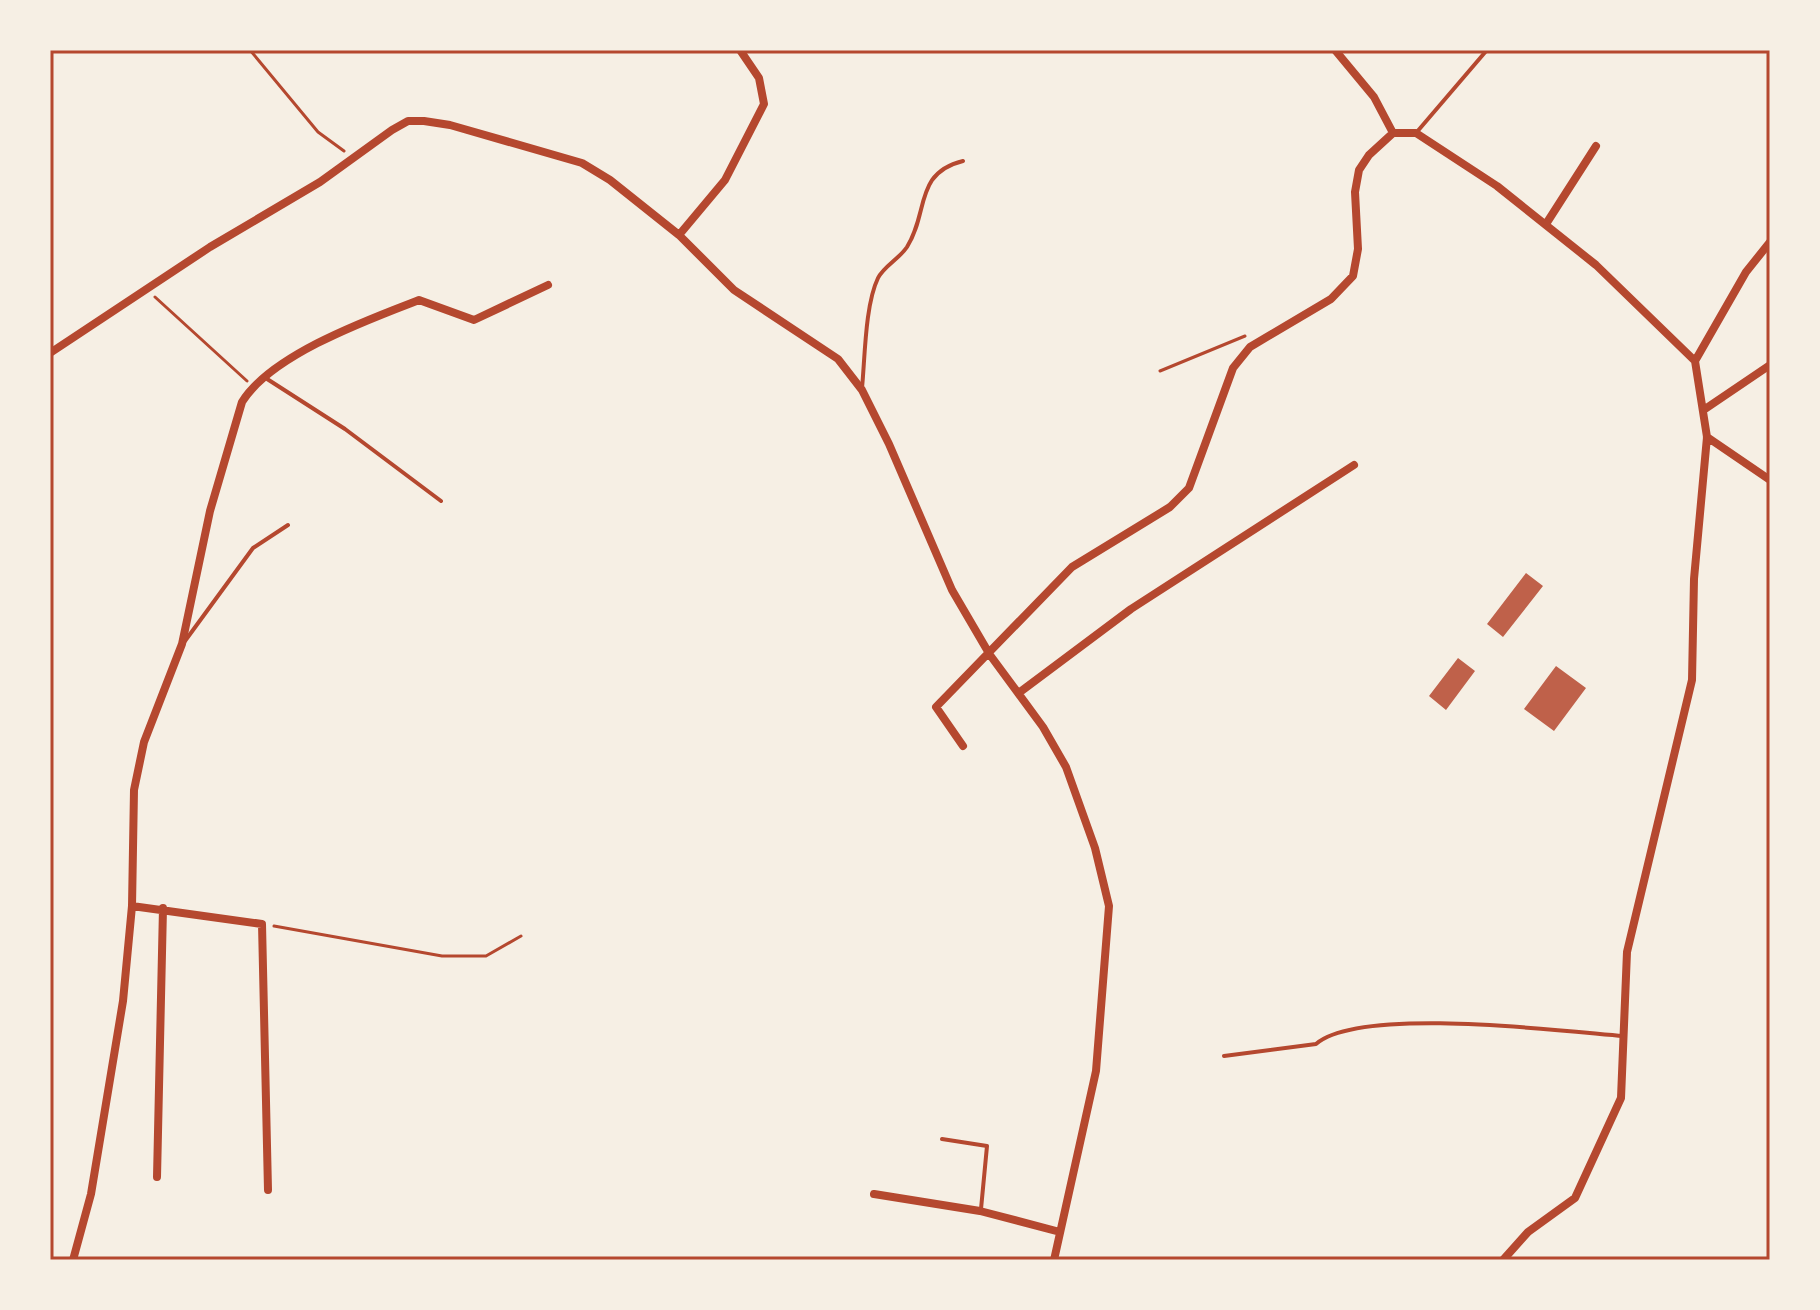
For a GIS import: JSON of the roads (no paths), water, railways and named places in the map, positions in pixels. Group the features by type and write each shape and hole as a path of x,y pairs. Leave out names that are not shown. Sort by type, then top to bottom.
{"street":[{"path":"679,235 725,180 764,104 759,78 740,50"},
{"path":"1335,50 1374,97 1393,133"},
{"path":"50,353 146,288 320,182 408,121 450,125 582,163 610,180 679,235 734,290 838,359 862,390 952,590 990,655 1020,692 1066,767 1095,848 1109,906 1096,1071 1054,1260"},
{"path":"963,746 936,707 990,655 1072,567 1170,507 1189,488 1233,368 1250,347 1331,299 1353,276 1358,249 1355,192 1359,170 1369,155 1393,133 1416,133 1497,186 1617,284 1695,361 1705,409 1707,437 1694,579 1692,680 1627,952 1621,1098 1575,1198 1528,1232 1503,1260"},
{"path":"1546,224 1596,146"},
{"path":"1695,361 1746,272 1770,242"},
{"path":"73,1260 91,1194 123,1001 132,906 134,790 144,742 182,644 210,511 242,402 262,376 278,363 419,300 474,320 548,285"},
{"path":"1705,409 1770,365"},
{"path":"1707,437 1770,480"},
{"path":"1020,692 1131,609 1354,465"},
{"path":"132,906 262,924 268,1190"},
{"path":"157,1177 163,908"},
{"path":"874,1194 980,1211 1060,1232"}],"lane":[{"path":"1416,133 1487,50"},
{"path":"862,390 872,300 878,277 905,250 917,226 923,196 932,178 945,165 963,161"},
{"path":"262,376 345,429 441,501"},
{"path":"182,644 253,548 288,525"},
{"path":"1224,1056 1316,1044 1328,1034 1395,1025 1524,1027 1623,1036"},
{"path":"942,1139 987,1146 980,1211"}]}
